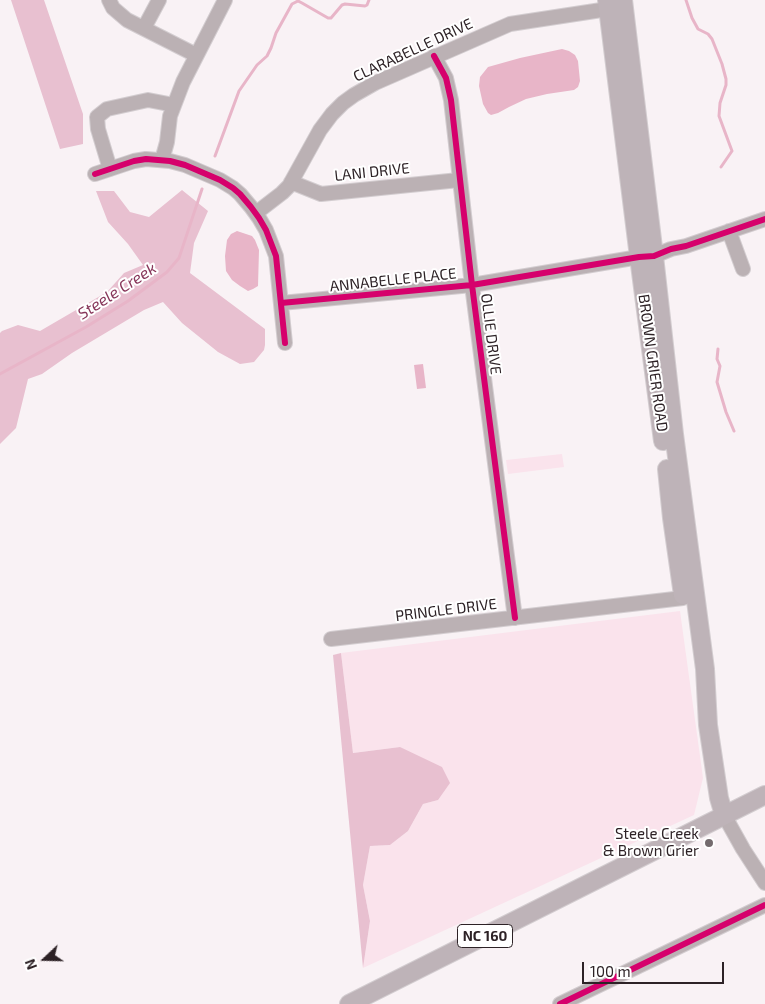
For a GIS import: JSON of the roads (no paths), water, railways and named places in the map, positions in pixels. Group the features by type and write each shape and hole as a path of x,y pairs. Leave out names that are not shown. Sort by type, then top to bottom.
{"main road":[{"name":"BROWN GRIER ROAD","path":"623,0 640,142 647,257 683,598 695,678 708,725"},
{"name":"BROWN GRIER ROAD","path":"608,5 674,434 705,669 708,725 719,798 724,815"},
{"path":"608,5 615,15 618,26 630,118 640,142"},
{"name":"NC 160","path":"349,1004 765,795"}],"street":[{"path":"109,0 113,8 127,20 196,55"},
{"path":"144,28 159,0"},
{"path":"162,160 167,142 170,116 183,82 225,0"},
{"name":"CLARABELLE DRIVE","path":"256,213 282,193 291,182 320,130 332,114 354,95 375,83 434,56 510,24 608,5"},
{"name":"OLLIE DRIVE","path":"434,56 450,90 459,180 515,618"},
{"path":"110,169 98,129 97,117 108,109 148,100 174,105"},
{"path":"96,174 134,161 146,159 162,160 185,165 220,180 240,194 256,213 266,230 276,256 285,342"},
{"name":"LANI DRIVE","path":"291,182 321,194 459,180"},
{"name":"ANNABELLE PLACE","path":"281,304 472,285 647,257 686,246 765,218"},
{"path":"729,231 743,269"},
{"name":"PRINGLE DRIVE","path":"331,639 683,598"},
{"name":"BROWN GRIER ROAD","path":"724,815 743,850 765,883"},
{"path":"560,1004 765,905"}],"waterway":[{"name":"Steele Creek","path":"215,156 239,91 257,65 267,56 276,33 292,4 298,1 331,18 342,5 365,6 369,0"},
{"path":"686,0 698,29 708,34 712,39 726,79 719,116 732,151 721,167"},
{"name":"Steele Creek","path":"0,374 86,327 128,301 167,272 179,258 202,189"},
{"path":"718,349 717,359 720,366 717,382 734,431"}],"place":[{"name":"Steele Creek & Brown Grier","path":"709,843"}]}
